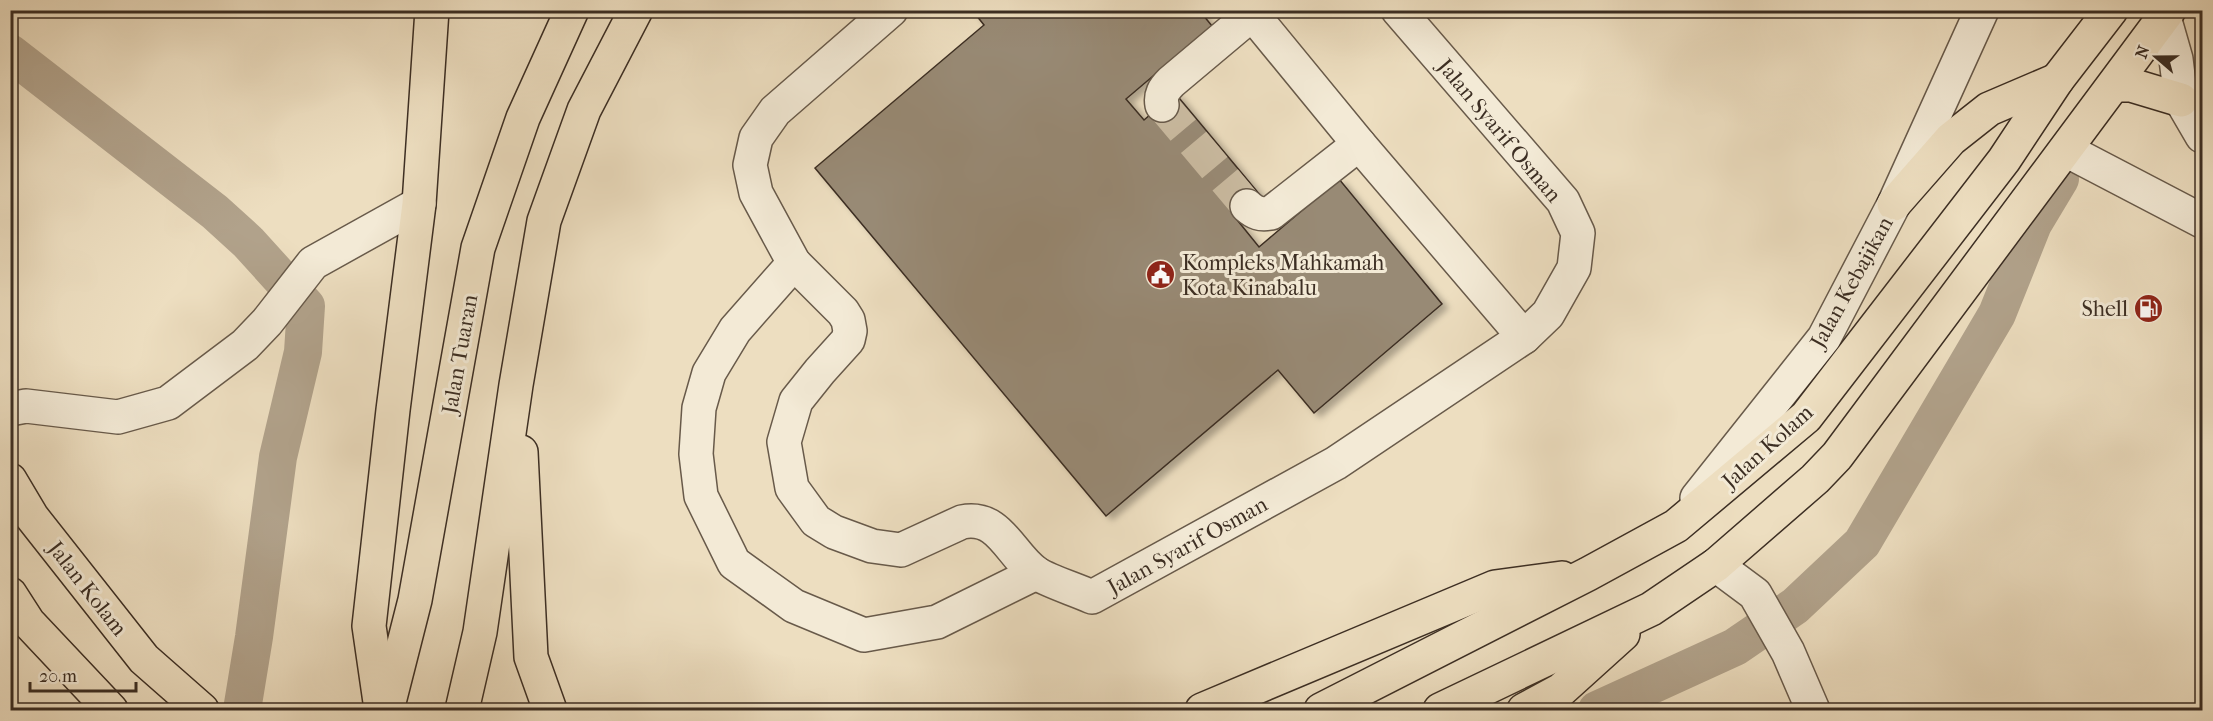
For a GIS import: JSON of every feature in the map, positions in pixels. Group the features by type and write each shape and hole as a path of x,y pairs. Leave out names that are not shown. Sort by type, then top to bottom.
{"main road":[{"path":"382,711 369,626 394,399 419,204 432,10"},
{"name":"Jalan Tuaran","path":"387,711 415,600 478,248 523,118 572,10"},
{"path":"467,711 516,385 544,221 584,110 636,10"},
{"name":"Jalan Kolam","path":"1321,711 1588,574 1676,526 1806,417 2004,160 2057,80 2111,10"},
{"path":"1524,711 1561,690 1652,609 1716,565 1815,479 1837,456 2114,85 2156,12"},
{"path":"2004,160 2026,157 2128,18 2156,12"},
{"path":"1894,204 1952,139 1989,109 2057,80"},
{"path":"2114,85 2131,85 2181,100"},
{"path":"516,385 531,657 550,711"},
{"name":"Jalan Kolam","path":"10,480 32,517 144,659 202,711"},
{"path":"1202,711 1495,587 1588,574"},
{"path":"10,594 28,622 111,711"},
{"path":"1440,711 1652,609"},
{"path":"462,711 480,632"}],"street":[{"path":"794,263 735,330 709,373 699,408 696,454 701,496 734,563 794,606 864,635 937,622 1036,573 993,528 984,522 973,520 963,522 901,550 872,546 834,532 816,521 792,488 784,442 796,401 820,371 842,349 848,340 850,331 848,320 843,312 794,263 756,193 750,165 756,138 775,111 891,10"},
{"name":"Jalan Kebajikan","path":"1676,526 1824,338 1894,204 1982,10"},
{"path":"1162,105 1163,90 1250,12 1524,338"},
{"path":"2156,12 2176,59 2181,100 2202,136"},
{"name":"Jalan Syarif Osman","path":"1036,573 1092,597 1336,463 1524,338 1548,314 1574,268 1578,233 1563,201 1404,13"},
{"path":"1247,206 1263,215 1271,213 1359,144"},
{"path":"2066,150 2202,221"},
{"path":"10,409 26,406 118,417 168,402 245,345 267,322 312,263 419,204"},
{"path":"1716,565 1755,594 1788,652 1813,711"}],"building":[{"name":"Kompleks Mahkamah Kota Kinabalu","path":"972,10 1199,10 1212,26 1126,99 1144,120 1175,93 1260,195 1234,216 1259,247 1339,179 1442,304 1314,413 1278,370 1106,516 815,168 984,25"}],"waterway":[{"path":"10,53 215,212 248,242 306,306 303,352 278,457 242,710"},
{"path":"1597,710 1735,647 1795,606 1862,543 1997,314 2033,224 2060,179"}],"tunnel":[{"path":"1162,105 1247,206"}],"place":[{"name":"Kompleks Mahkamah Kota Kinabalu","path":"1161,275"},
{"name":"Shell","path":"2149,308"}]}
